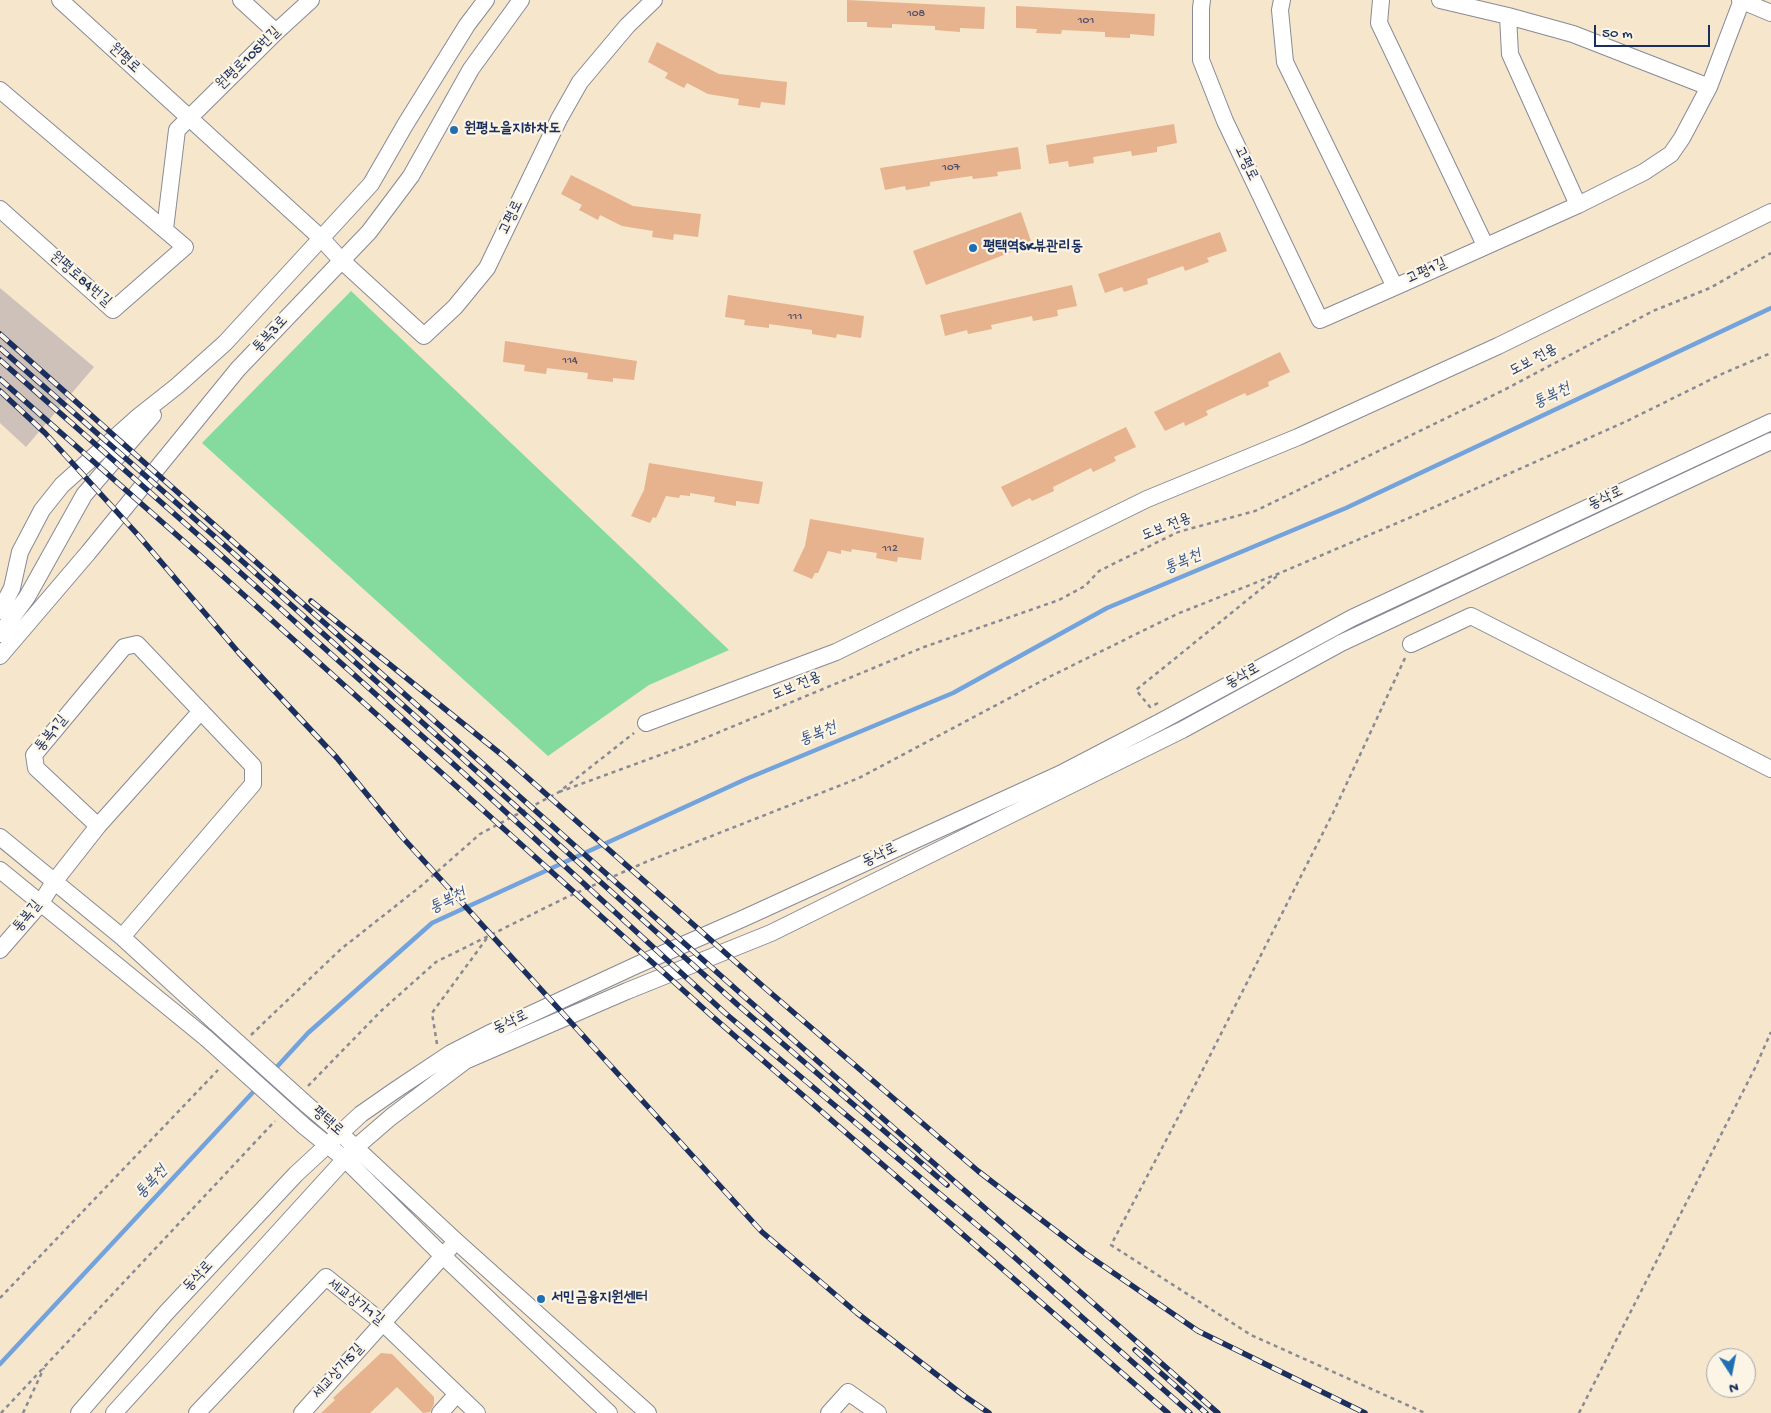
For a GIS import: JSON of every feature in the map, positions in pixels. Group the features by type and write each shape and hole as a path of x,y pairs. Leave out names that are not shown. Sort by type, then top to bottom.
{"street":[{"name":"원평로","path":"60,0 321,238 341,260"},
{"path":"241,0 276,32"},
{"name":"원평로105번길","path":"188,118 311,0"},
{"name":"통복3로","path":"0,611 12,588 20,552 42,510 62,486 139,416 177,386 225,343 371,184 410,116 467,25 486,0"},
{"name":"통복3로","path":"0,656 88,553 238,369 369,232 411,176 471,69 521,0"},
{"name":"고평로","path":"341,260 424,336 456,307 487,268 580,82 627,26 654,0"},
{"name":"고평로","path":"1202,0 1201,60 1225,121 1320,320 1395,287"},
{"name":"고평1길","path":"1282,0 1280,10 1285,62 1395,287 1485,245 1578,205 1644,172 1671,154 1682,138 1709,87 1741,0"},
{"path":"1381,0 1378,23 1485,245"},
{"path":"1440,0 1573,34 1709,87"},
{"path":"1741,0 1771,13"},
{"path":"1508,16 1510,54 1578,205"},
{"name":"원평로84번길","path":"0,90 185,247 113,310 0,209"},
{"path":"165,229 177,130 188,118"},
{"path":"646,723 836,652 1147,498 1298,437 1498,346 1771,212"},
{"path":"0,634 27,597 84,496 177,386"},
{"name":"동삭로","path":"79,1413 180,1298 296,1174 369,1108 444,1058 488,1034 628,969 1060,774 1352,618 1771,422"},
{"name":"동삭로","path":"114,1413 351,1154 391,1117 465,1061 627,991 771,933 1182,730 1341,643 1771,442"},
{"path":"1411,644 1471,616 1771,769"},
{"name":"통복1길","path":"98,826 36,768 34,755 124,647 137,644 253,766 252,784 122,937"},
{"path":"98,826 201,711"},
{"name":"통복길","path":"0,950 40,904 54,882 98,826"},
{"name":"평택로","path":"0,837 122,937 216,1023 306,1096 341,1134 351,1154 443,1256 609,1413"},
{"name":"평택로","path":"0,870 206,1038 328,1146 351,1154 456,1241 648,1413"},
{"name":"세교상가5길","path":"302,1413 456,1241"},
{"name":"세교상가1길","path":"197,1413 326,1277 383,1323 477,1413"},
{"path":"829,1413 848,1392 878,1413"},
{"path":"440,1413 457,1394"}],"path":[{"name":"도보 전용","path":"559,792 693,743 924,647 1059,600 1085,586 1099,571 1178,532 1264,507 1504,390 1653,311 1710,288 1771,253"},
{"path":"306,1096 381,1011 436,962 566,898 648,861 859,778 1051,676 1177,614 1280,573 1618,425 1724,373 1771,353"},
{"path":"1159,703 1150,707 1136,690 1280,573"},
{"path":"1411,644 1328,822 1189,1098 1110,1245 1251,1335 1425,1413"},
{"path":"247,1040 341,949 421,886 480,834 559,792 646,723"},
{"path":"444,1058 438,1049 432,1013 488,936"},
{"path":"1579,1413 1755,1068 1771,1032"},
{"path":"0,1298 220,1068"},
{"path":"0,1413 280,1116"},
{"path":"24,1413 39,1384 45,1367"}],"shaded area":[{"path":"0,288 94,367 26,447 0,423"}],"green space":[{"path":"351,291 729,650 649,685 548,756 202,443"}],"building":[{"path":"847,0 985,7 984,29 960,28 960,32 935,30 935,26 892,24 892,28 867,27 867,22 847,22"},
{"path":"1016,6 1155,14 1154,36 1130,34 1130,38 1105,37 1105,32 1062,30 1061,34 1036,33 1037,29 1016,28"},
{"path":"657,42 719,74 787,82 785,105 761,102 760,108 738,105 739,99 708,94 687,83 684,88 665,78 668,73 648,62"},
{"path":"1174,124 1177,143 1157,147 1157,152 1132,156 1131,151 1093,157 1094,163 1069,167 1068,161 1049,164 1046,145"},
{"path":"1018,147 1021,169 997,172 998,176 973,179 972,176 930,182 930,186 906,190 905,186 885,190 880,168"},
{"path":"571,175 633,206 701,214 698,237 674,234 673,240 652,237 653,231 622,226 600,215 598,220 579,210 582,205 561,194"},
{"name":"평택역SK뷰관리동","path":"1021,212 1032,244 926,285 913,251"},
{"path":"1220,232 1227,251 1207,258 1209,262 1185,271 1183,266 1147,279 1148,284 1124,292 1122,287 1105,293 1098,274"},
{"path":"1072,285 1077,306 1057,310 1058,316 1033,321 1032,316 991,325 992,329 968,334 967,330 945,336 940,315"},
{"path":"728,295 864,316 861,338 837,334 836,338 812,334 812,330 769,324 769,328 744,325 745,320 725,317"},
{"path":"505,341 637,361 634,380 613,378 613,382 587,379 588,373 547,368 546,374 524,371 525,365 503,362"},
{"path":"1280,352 1290,372 1268,382 1269,386 1247,396 1245,393 1206,411 1208,415 1185,426 1184,422 1165,431 1154,412"},
{"path":"1126,427 1136,447 1114,457 1116,461 1093,472 1091,468 1053,487 1054,491 1032,501 1030,498 1012,507 1001,487"},
{"path":"649,463 763,482 759,504 736,501 736,506 714,502 715,497 690,493 690,496 680,495 679,498 666,496 656,518 653,517 650,523 631,516 644,490"},
{"path":"810,519 924,538 921,560 898,557 897,562 876,558 877,553 852,549 851,552 841,550 841,554 828,551 818,573 815,573 812,579 793,571 805,546"},
{"path":"381,1353 392,1354 434,1397 434,1404 430,1412 423,1413 397,1387 370,1413 321,1413 335,1400 333,1398"}],"waterway":[{"name":"통복천","path":"274,1070 308,1033 432,923 746,779 953,693 1107,608 1346,508 1771,308"},
{"name":"통복천","path":"0,1364 256,1089"}],"railway":[{"path":"0,334 747,999 1218,1413"},
{"path":"0,348 213,535 739,1006 947,1185"},
{"path":"0,360 460,770 725,1013 1003,1247 1190,1413"},
{"path":"0,379 196,552 713,1017 1168,1413"},
{"path":"0,391 45,433 138,535 239,653 337,758 403,838 762,1232 857,1313 989,1413"},
{"path":"311,601 502,755 765,988 978,1171 1086,1254 1198,1331 1365,1413"},
{"path":"1135,1350 1206,1413"}],"place":[{"name":"원평노을지하차도","path":"454,130"},
{"name":"평택역SK뷰관리동","path":"973,248"},
{"name":"서민금융지원센터","path":"541,1299"}]}
